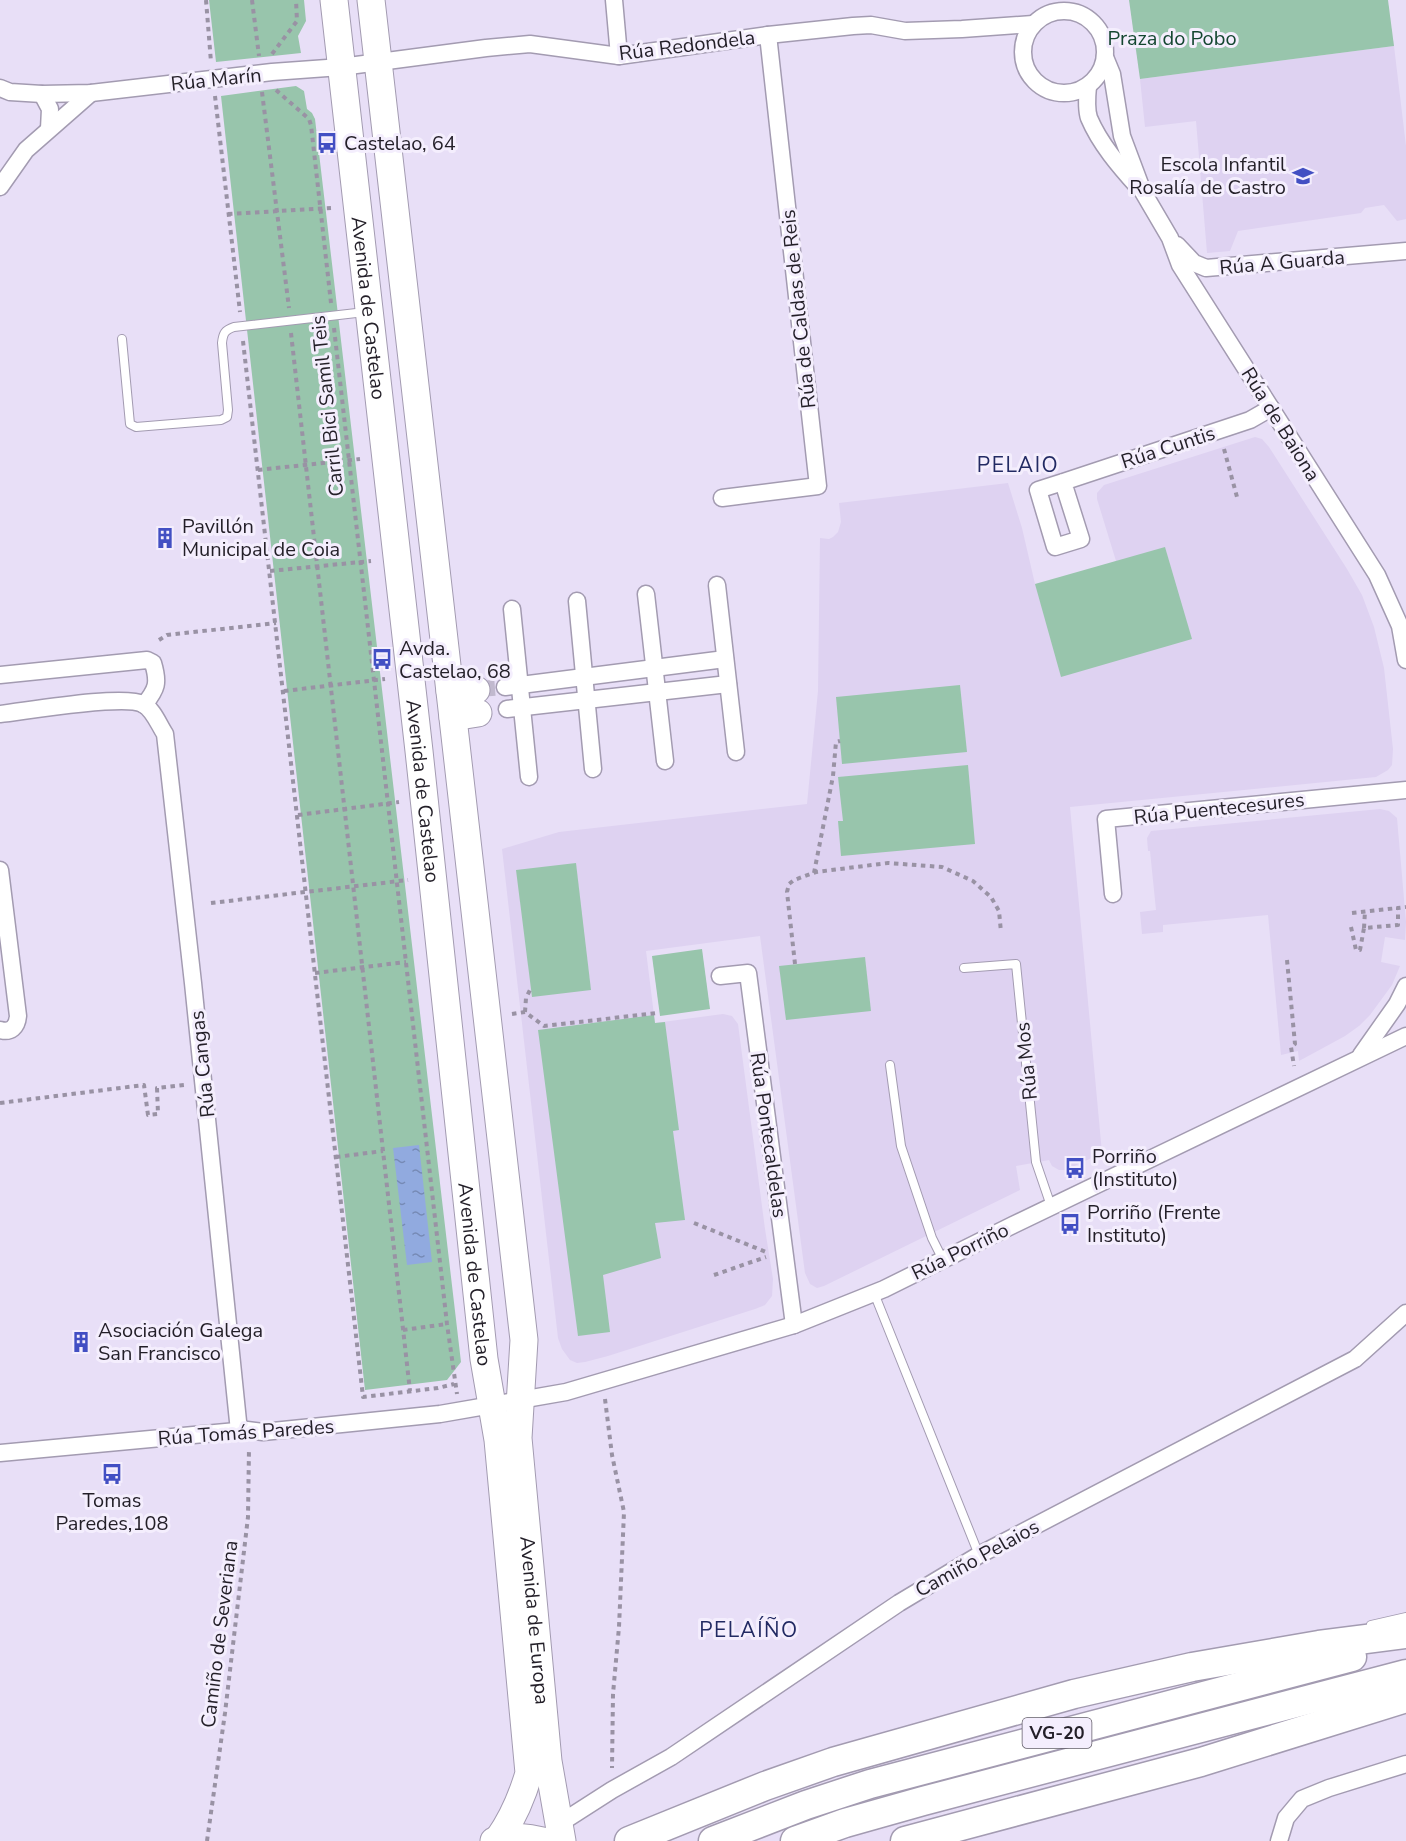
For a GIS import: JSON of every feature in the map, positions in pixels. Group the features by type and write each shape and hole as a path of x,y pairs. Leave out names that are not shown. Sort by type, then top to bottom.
{"highway":[{"path":"629,1841 765,1786 833,1762 1074,1694 1192,1667 1319,1645 1406,1634"},
{"name":"VG-20","path":"713,1841 806,1805 870,1784 1406,1642"},
{"name":"VG-20","path":"795,1841 845,1823 922,1801 1406,1674"},
{"path":"1375,1707 1406,1689"},
{"path":"905,1841 1201,1762 1406,1698"}],"main road":[{"name":"Avenida de Castelao","path":"334,0 419,751 484,1359 492,1405"},
{"name":"Avenida de Castelao","path":"371,0 469,702 524,1340 521,1400"},
{"name":"Avenida de Europa","path":"521,1400 518,1438 555,1835"},
{"name":"Avenida de Europa","path":"492,1405 498,1440 529,1773 510,1821 496,1839"},
{"path":"496,1839 555,1835"}],"street":[{"path":"614,0 619,56"},
{"path":"1042,0 1036,21 1025,35 1022,48 1023,62 1034,82 1048,91 1059,94 1070,93 1088,86 1101,70 1105,57"},
{"name":"Rúa de Baiona","path":"1036,21 1070,6 1092,21 1100,32 1105,44 1105,57 1112,74 1122,136 1143,192 1170,238 1180,265 1377,575 1400,626 1406,660"},
{"name":"Rúa Redondela","path":"341,67 530,44 619,56 768,35 871,25 905,31 962,29 1036,21"},
{"name":"Rúa de Caldas de Reis","path":"722,498 818,486 768,35"},
{"name":"Rúa Marín","path":"0,88 10,92 42,94 91,93 341,67"},
{"name":"Rúa de Baiona","path":"1088,86 1089,117 1114,160 1143,192"},
{"path":"0,187 26,150 91,93"},
{"path":"42,94 50,109 49,129"},
{"name":"Rúa A Guarda","path":"1170,238 1194,263 1206,268 1406,251"},
{"name":"Rúa Cuntis","path":"1063,482 1250,420 1271,408"},
{"path":"717,585 736,752"},
{"path":"646,594 665,760"},
{"path":"577,601 593,769"},
{"path":"512,609 512,686 529,777"},
{"path":"512,686 725,659"},
{"path":"0,675 147,660 153,663 156,674 155,692 144,705 115,700 0,714"},
{"path":"515,708 728,684"},
{"name":"Rúa Cangas","path":"144,705 150,710 165,734 243,1431"},
{"name":"Rúa Puentecesures","path":"1113,894 1106,819 1406,790"},
{"path":"0,870 18,1016 15,1027 10,1030 0,1030"},
{"name":"Rúa Pontecaldelas","path":"720,976 748,973 794,1325"},
{"path":"1358,1058 1392,1011 1406,986"},
{"name":"Rúa Porriño","path":"492,1405 566,1392 794,1325 874,1293 1406,1036"},
{"name":"Camiño Pelaios","path":"555,1835 612,1790 671,1757 898,1603 979,1555 1355,1359 1406,1313"},
{"name":"Rúa Tomás Paredes","path":"0,1453 243,1431 263,1432 440,1414 492,1405"},
{"path":"1279,1841 1286,1818 1302,1799 1329,1788 1406,1764"}],"lane":[{"path":"122,339 130,424 136,427 221,420 227,417 228,410 222,343 223,333 228,329 369,312"},
{"name":"Rúa Mos","path":"964,968 1016,964 1036,1162 1051,1206"},
{"path":"890,1065 901,1146 932,1238 943,1260"},
{"path":"874,1293 979,1555"},
{"path":"1364,1627 1406,1617"},
{"path":"1192,1667 1342,1632"}],"path":[{"path":"206,0 228,214 363,1397 410,1391 262,87"},
{"path":"252,0 259,61"},
{"path":"271,60 275,50 297,21 296,0"},
{"name":"Carril Bici Samil Teis","path":"273,87 309,119 454,1383 438,1388 410,1391"},
{"path":"228,214 331,208"},
{"path":"1222,444 1237,497"},
{"path":"258,470 360,459"},
{"path":"270,571 371,561"},
{"path":"159,640 167,635 276,623"},
{"path":"284,691 385,679"},
{"path":"813,873 833,776 836,742 840,741"},
{"path":"298,815 399,802"},
{"path":"795,964 787,892 789,884 794,880 813,873 888,863 942,867 973,881 991,897 999,911 1001,932"},
{"path":"211,903 408,880"},
{"path":"1352,913 1406,907"},
{"path":"1364,928 1398,925 1398,908"},
{"path":"1351,927 1356,950 1360,950 1365,911"},
{"path":"1287,960 1295,1044 1291,1047 1294,1066"},
{"path":"315,973 406,962"},
{"path":"525,1012 526,998 530,990"},
{"path":"512,1014 525,1012 544,1026 657,1013"},
{"path":"0,1103 144,1085 148,1115 158,1114 157,1088 187,1085"},
{"path":"336,1157 383,1151"},
{"path":"694,1223 772,1254 714,1275"},
{"path":"403,1330 447,1324"},
{"path":"603,1381 612,1455 624,1512 619,1627 613,1694 612,1790"},
{"name":"Camiño de Severiana","path":"207,1841 225,1713 248,1516 249,1461 243,1431"}],"shaded area":[{"name":"Escola Infantil Rosalía de Castro","path":"1394,46 1406,146 1406,219 1397,221 1384,205 1365,208 1361,213 1238,231 1230,251 1207,253 1196,121 1145,127 1140,79"},
{"path":"1255,437 1262,439 1269,447 1362,595 1374,627 1384,668 1393,749 1392,765 1376,777 1070,807 1102,1153 1066,1170 1059,1170 1052,1166 1049,1160 1016,1166 1020,1190 817,1288 810,1284 805,1273 760,936 646,951 655,1023 723,1014 732,1016 738,1024 773,1279 772,1296 765,1305 755,1309 608,1356 577,1363 570,1360 558,1338 502,849 559,832 807,804 818,691 820,538 829,539 838,532 841,522 839,503 1008,483 1022,528 1035,584 1071,578 1116,561 1097,499 1097,493 1104,485"},
{"path":"1380,809 1389,811 1397,818 1406,922 1405,940 1385,937 1381,962 1400,966 1392,985 1359,1026 1299,1061 1298,1051 1281,1055 1268,915 1163,925 1163,932 1142,934 1140,912 1156,910 1147,838 1151,831"}],"green space":[{"path":"209,0 304,0 306,21 298,36 301,53 216,62"},
{"name":"Praza do Pobo","path":"1129,0 1388,0 1394,46 1140,79"},
{"path":"296,86 304,91 307,109 315,119 461,1362 447,1380 365,1390 221,96"},
{"path":"1165,547 1192,639 1061,677 1035,584"},
{"path":"960,685 967,752 842,764 836,697"},
{"path":"968,765 975,844 841,856 838,821 843,821 838,777"},
{"path":"576,863 591,990 532,997 516,870"},
{"path":"702,949 710,1009 660,1016 652,956"},
{"path":"865,957 871,1011 786,1020 779,966"},
{"path":"654,1015 655,1023 665,1022 679,1130 673,1131 685,1220 655,1223 661,1258 603,1275 610,1332 578,1336 538,1030"}],"water":[{"path":"419,1145 432,1262 407,1265 393,1148"}],"tunnel":[{"path":"479,689 505,687"}],"place":[{"name":"Castelao, 64","path":"327,143"},
{"name":"Escola Infantil Rosalía de Castro","path":"1303,176"},
{"name":"Pavillón Municipal de Coia","path":"165,538"},
{"name":"Avda. Castelao, 68","path":"382,659"},
{"name":"Porriño (Instituto)","path":"1075,1168"},
{"name":"Porriño (Frente Instituto)","path":"1070,1224"},
{"name":"Asociación Galega San Francisco","path":"81,1342"},
{"name":"Tomas Paredes,108","path":"112,1474"}],"district":[{"name":"PELAIO","path":"1018,465"},
{"name":"PELAÍÑO","path":"749,1630"}]}
